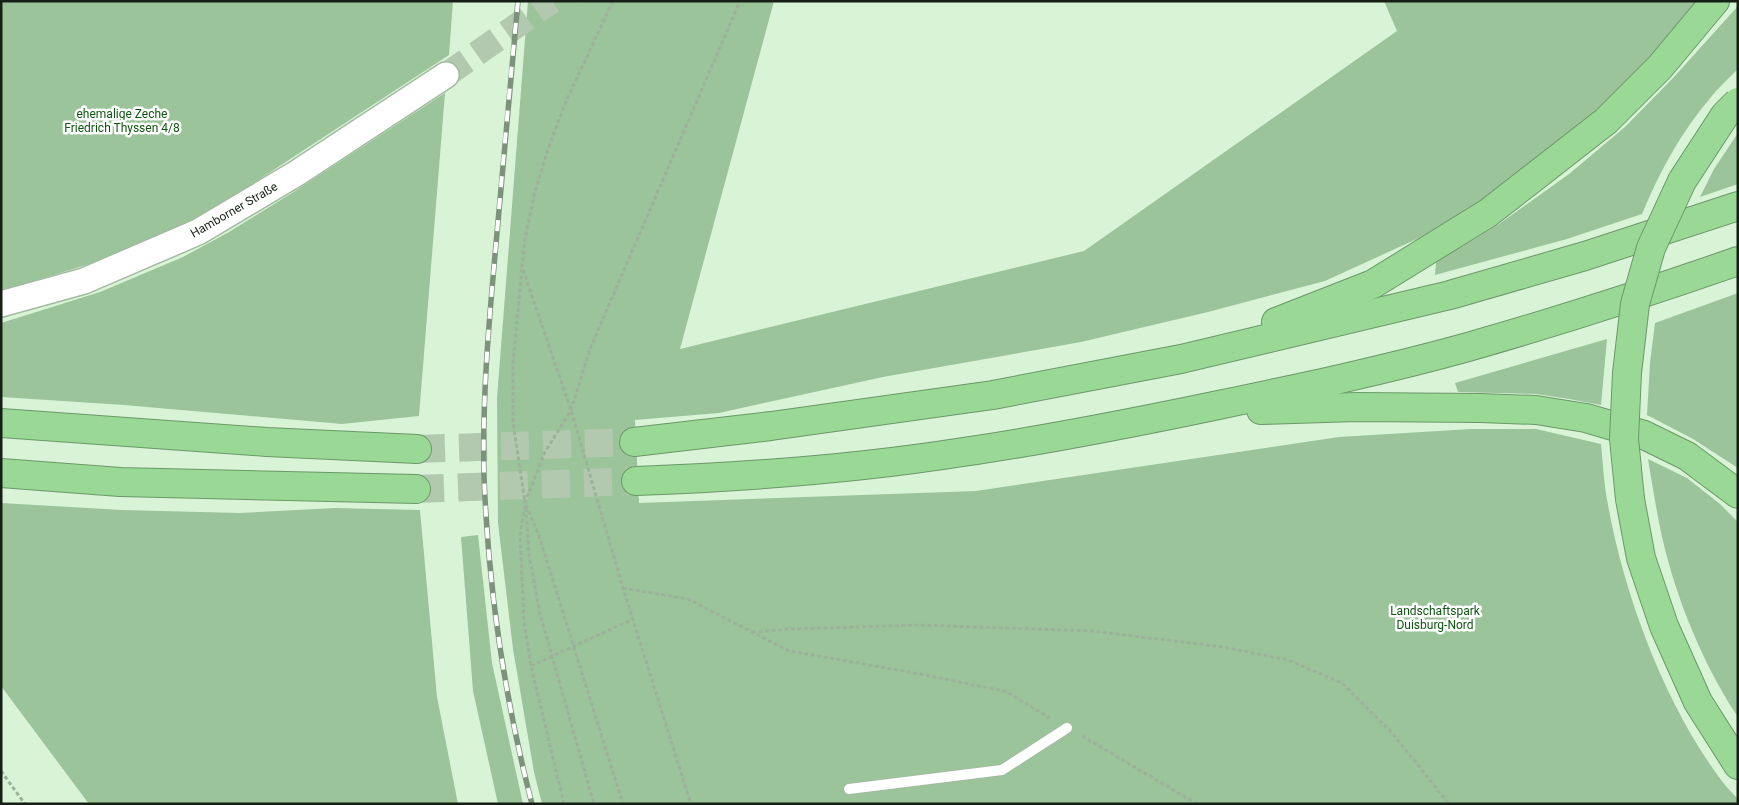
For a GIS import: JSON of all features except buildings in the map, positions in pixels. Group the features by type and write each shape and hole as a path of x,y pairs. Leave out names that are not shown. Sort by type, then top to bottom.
{"highway":[{"path":"1182,359 1373,284 1488,213 1606,121 1660,66 1716,1"},
{"path":"1738,102 1725,116 1682,181 1651,248 1635,304 1627,373 1624,439 1630,499 1640,558 1664,626 1698,702 1738,766"},
{"path":"634,442 780,425 993,395 1182,359 1450,295 1585,256 1738,206"},
{"path":"636,481 818,470 961,453 1097,431 1304,387 1466,347 1632,298 1738,261"},
{"path":"1187,412 1357,407 1536,410 1586,418 1644,435 1687,456 1738,494"},
{"path":"1,423 267,442 417,449"},
{"path":"1,473 120,482 416,490"}],"street":[{"name":"Hamborner Straße","path":"1,304 84,281 198,232 297,174 446,75"}],"lane":[{"path":"850,789 1002,770 1067,728"}],"path":[{"path":"594,804 540,614 529,555 525,502 513,422 514,363 525,239 534,195 548,149 566,101 613,1"},
{"path":"564,804 531,666 524,621 520,536 525,502 545,452 571,410 590,349 740,1"},
{"path":"522,267 571,410 623,588 690,804"},
{"path":"525,502 539,536 622,804"},
{"path":"623,588 688,599 790,651 1005,691 1197,804"},
{"path":"531,666 633,619"},
{"path":"752,632 920,625 1093,631 1224,648 1288,660 1342,683 1392,733 1449,804"},
{"path":"1,771 25,804"}],"green space":[{"name":"ehemalige Zeche Friedrich Thyssen 4/8","path":"1,1 453,1 449,55 208,213 109,258 1,291"},
{"name":"Landschaftspark Duisburg-Nord","path":"528,1 578,1 578,3 580,1 774,1 680,349 1084,251 1397,31 1384,1 1702,1 1602,111 1484,201 1419,238 1325,281 1208,312 1081,342 883,377 719,413 635,420 639,503 976,491 1339,437 1471,429 1536,429 1601,444 1608,505 1615,539 1624,574 1648,645 1679,712 1697,744 1716,773 1738,799 1738,804 542,804 534,772 513,649 498,523 497,398"},
{"path":"1738,6 1738,69 1700,110 1680,139 1663,168 1642,214 1567,239 1435,275 1436,262 1499,224 1569,174 1625,127 1673,78"},
{"path":"445,93 419,416 342,424 124,405 1,397 1,323 100,292 183,257 229,232 292,193"},
{"path":"1738,133 1738,184 1700,197 1714,169"},
{"path":"1738,293 1738,468 1693,439 1647,415 1650,363 1655,323"},
{"path":"1607,339 1601,405 1536,394 1458,392 1455,383"},
{"path":"1648,459 1687,478 1720,504 1738,522 1738,717 1717,682 1698,644 1675,583 1662,538"},
{"path":"1,503 122,510 240,513 335,508 420,510 437,697 458,804 89,804 1,686"},
{"path":"478,535 492,663 523,804 498,804 473,691 461,537"}],"tunnel":[{"path":"446,75 552,1"},
{"path":"417,449 634,442"},
{"path":"416,489 636,481"}],"railway":[{"path":"518,1 489,331 485,388 484,475 489,558 499,641 513,723 532,804"}]}
